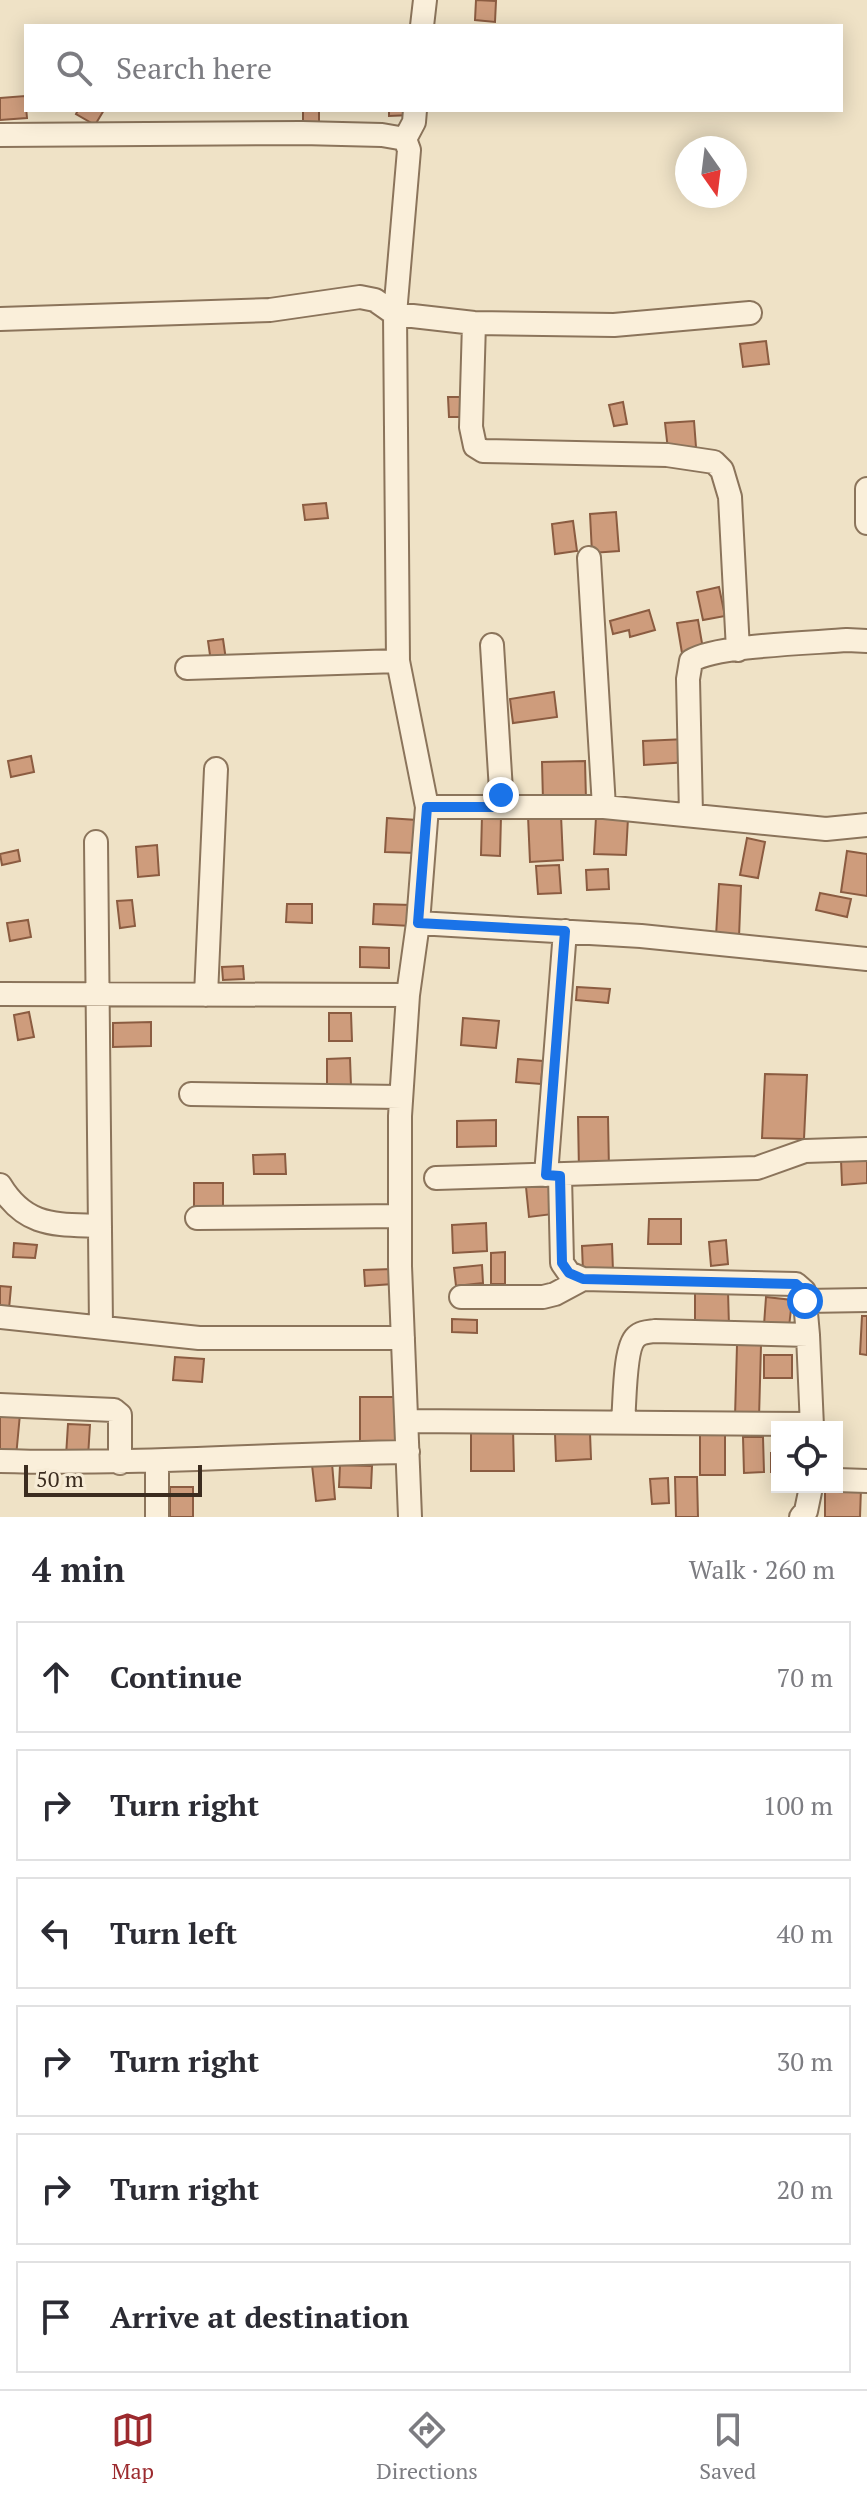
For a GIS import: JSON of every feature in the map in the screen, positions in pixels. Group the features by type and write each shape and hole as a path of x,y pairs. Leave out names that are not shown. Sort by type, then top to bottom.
{"street":[{"path":"422,24 425,0"},
{"path":"410,1517 400,1216 401,1097 427,807 398,661 395,314 409,150 405,139 414,122 415,112"},
{"path":"0,135 302,133 382,135 405,139"},
{"path":"0,319 270,310 360,297 375,300 395,314 474,323 614,325 750,313"},
{"path":"474,323 471,427 475,446 483,451 667,455 714,462 722,470 730,497 738,650"},
{"path":"867,489 867,523"},
{"path":"589,558 604,807"},
{"path":"691,814 688,679 691,661 700,655 738,650 867,641"},
{"path":"492,645 502,807"},
{"path":"187,668 398,661"},
{"path":"206,995 216,769"},
{"path":"427,807 604,807 826,829 867,825"},
{"path":"96,842 101,1327"},
{"path":"418,923 565,931 867,959"},
{"path":"565,931 553,1175 562,1263 569,1273 583,1279 796,1284 804,1291 812,1421"},
{"path":"0,994 408,995"},
{"path":"191,1094 401,1097"},
{"path":"436,1178 757,1168 821,1148 867,1149"},
{"path":"0,1185 28,1217 52,1224 100,1226"},
{"path":"197,1218 400,1216"},
{"path":"461,1297 543,1297 583,1279"},
{"path":"805,1301 867,1300"},
{"path":"0,1317 199,1338 403,1338"},
{"path":"623,1421 629,1352 634,1338 641,1333 808,1335"},
{"path":"0,1405 114,1410 120,1415 122,1428 120,1463"},
{"path":"407,1421 771,1424"},
{"path":"0,1461 120,1463 408,1452"},
{"path":"157,1462 157,1517"},
{"path":"843,1480 867,1481"},
{"path":"801,1517 806,1511 810,1493"}],"building":[{"path":"476,0 496,1 495,22 475,20"},
{"path":"24,96 27,118 0,120 0,98"},
{"path":"77,112 103,112 95,125"},
{"path":"303,112 319,112 319,123 303,123"},
{"path":"389,112 411,112 411,115 389,116"},
{"path":"766,341 769,364 743,367 740,344"},
{"path":"448,397 462,397 463,417 449,417"},
{"path":"623,402 627,424 614,426 609,405"},
{"path":"694,421 696,447 668,450 665,423"},
{"path":"326,503 328,518 305,520 303,505"},
{"path":"616,512 619,551 592,553 590,514"},
{"path":"573,521 577,551 555,554 552,524"},
{"path":"719,587 725,616 703,620 697,592"},
{"path":"649,610 655,630 630,637 629,630 613,634 610,621"},
{"path":"698,620 703,649 682,653 677,623"},
{"path":"223,639 226,660 211,662 208,641"},
{"path":"554,692 557,717 513,723 510,699"},
{"path":"686,739 688,762 644,765 643,741"},
{"path":"31,756 34,772 11,777 8,761"},
{"path":"585,761 586,800 543,801 542,762"},
{"path":"482,815 501,816 500,856 481,855"},
{"path":"561,815 563,860 530,862 528,816"},
{"path":"596,817 628,818 626,855 594,854"},
{"path":"387,818 417,820 416,853 385,852"},
{"path":"747,838 765,842 758,878 740,875"},
{"path":"157,845 159,875 138,877 136,847"},
{"path":"18,850 20,861 2,865 0,854"},
{"path":"847,851 867,854 867,896 841,892"},
{"path":"559,865 561,893 538,894 536,866"},
{"path":"608,869 609,889 587,890 586,870"},
{"path":"719,884 741,886 739,937 716,936"},
{"path":"820,893 851,899 847,917 816,910"},
{"path":"132,900 135,926 120,928 117,901"},
{"path":"287,904 312,904 312,923 286,922"},
{"path":"374,904 412,905 411,926 373,924"},
{"path":"28,920 31,937 10,941 7,923"},
{"path":"360,947 389,948 389,968 360,967"},
{"path":"243,966 244,979 223,980 222,967"},
{"path":"577,987 610,989 608,1003 576,1000"},
{"path":"29,1012 34,1037 18,1040 14,1015"},
{"path":"329,1013 351,1013 352,1041 329,1041"},
{"path":"463,1018 499,1021 496,1048 461,1045"},
{"path":"151,1022 151,1046 113,1047 113,1023"},
{"path":"350,1058 351,1086 327,1086 327,1059"},
{"path":"518,1059 543,1061 541,1084 516,1082"},
{"path":"765,1074 807,1075 804,1139 762,1138"},
{"path":"578,1117 608,1117 609,1170 579,1171"},
{"path":"496,1120 496,1146 457,1147 457,1121"},
{"path":"285,1154 286,1174 254,1174 253,1155"},
{"path":"867,1159 867,1183 842,1185 841,1160"},
{"path":"194,1183 223,1183 223,1208 194,1209"},
{"path":"550,1185 553,1214 529,1217 526,1187"},
{"path":"649,1219 681,1219 681,1244 648,1244"},
{"path":"486,1223 487,1251 453,1253 452,1225"},
{"path":"726,1240 728,1264 711,1266 709,1242"},
{"path":"14,1243 37,1245 35,1258 13,1257"},
{"path":"612,1244 613,1271 583,1272 582,1246"},
{"path":"505,1252 505,1284 491,1284 491,1253"},
{"path":"482,1265 483,1283 456,1286 454,1268"},
{"path":"392,1269 393,1284 365,1286 364,1270"},
{"path":"0,1286 11,1287 9,1309 0,1308"},
{"path":"695,1291 728,1291 729,1326 695,1326"},
{"path":"766,1297 792,1300 789,1327 764,1325"},
{"path":"862,1316 867,1316 867,1355 860,1354"},
{"path":"452,1319 477,1320 477,1333 452,1332"},
{"path":"737,1345 761,1345 759,1418 735,1417"},
{"path":"764,1355 792,1355 792,1378 764,1378"},
{"path":"175,1357 204,1359 202,1382 173,1380"},
{"path":"360,1397 399,1397 399,1441 360,1441"},
{"path":"0,1412 20,1414 16,1457 0,1455"},
{"path":"68,1424 90,1425 88,1457 66,1456"},
{"path":"471,1428 513,1428 514,1471 471,1471"},
{"path":"725,1431 725,1475 700,1475 700,1432"},
{"path":"590,1433 591,1459 556,1461 555,1434"},
{"path":"743,1437 763,1437 764,1472 744,1473"},
{"path":"332,1463 335,1499 316,1501 312,1465"},
{"path":"340,1465 372,1466 371,1488 339,1487"},
{"path":"675,1477 697,1477 698,1517 676,1517"},
{"path":"668,1478 669,1503 652,1504 650,1479"},
{"path":"170,1487 193,1487 193,1517 170,1517"},
{"path":"843,1488 861,1488 860,1517 825,1517 825,1493 843,1493"}],"route":[{"path":"501,795 502,807 427,807 418,923 565,931 546,1175 560,1176 562,1263 569,1273 583,1279 796,1284 804,1291 805,1301"}]}
